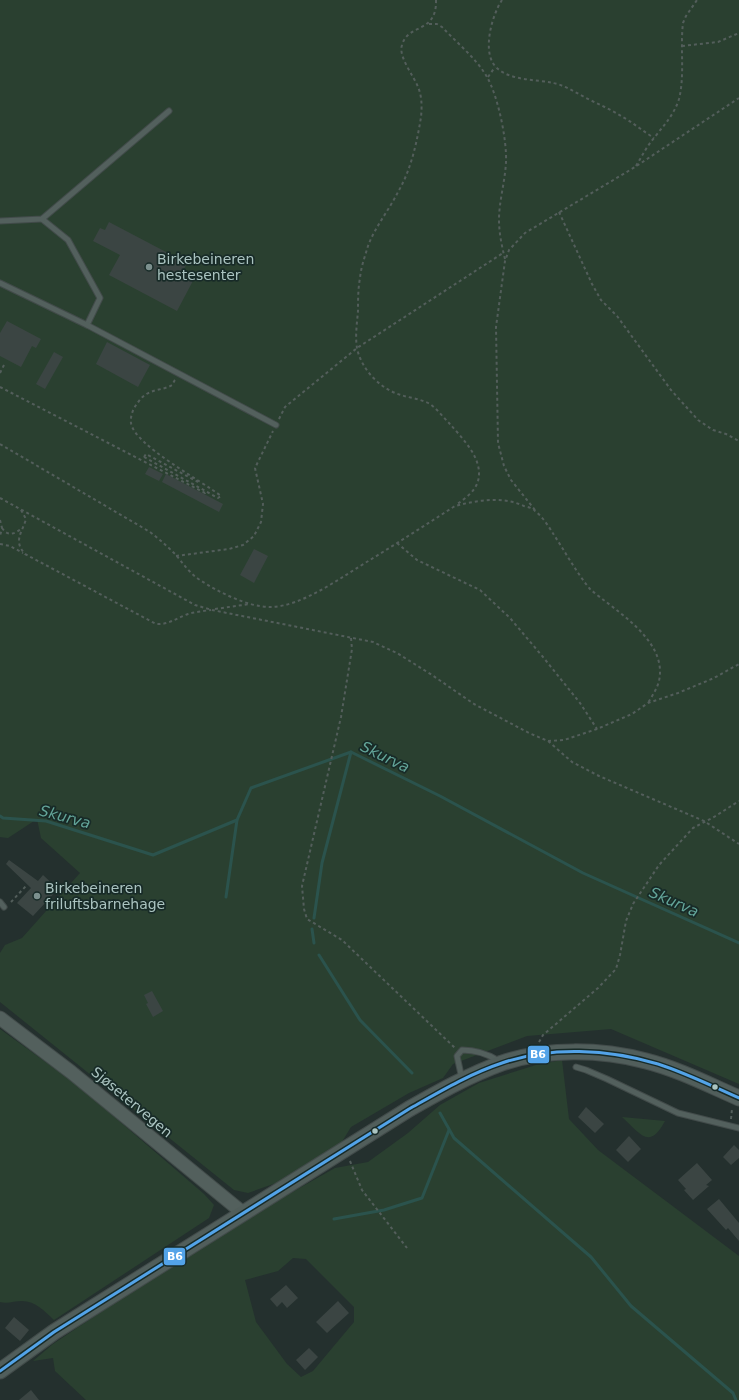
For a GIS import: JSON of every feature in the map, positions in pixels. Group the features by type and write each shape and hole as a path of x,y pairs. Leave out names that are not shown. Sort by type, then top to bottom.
{"main road":[{"path":"0,1371 54,1332 409,1109 462,1080 502,1063 540,1054 554,1053 582,1052 622,1056 669,1068 739,1098"}],"street":[{"name":"Sjøsetervegen","path":"0,1018 71,1072 243,1213"}],"lane":[{"path":"0,221 42,219 169,111"},
{"path":"42,219 68,240 100,298 87,325"},
{"path":"0,284 87,325 276,425"},
{"path":"0,902 4,907"},
{"path":"462,1080 457,1056 462,1050 472,1050 493,1057 502,1063"},
{"path":"576,1067 607,1079 678,1113 739,1128"}],"path":[{"path":"0,444 150,532 165,544 185,568 199,580 228,596 261,606 271,607 296,602 333,583 455,506 471,493 476,487 478,480 478,464 464,440 443,416 430,404 399,395 376,381 361,362 356,337 360,277 368,245 406,176 417,137 421,111 421,99 418,88 402,57 401,50 405,39 410,34 428,24 433,18 436,0"},
{"path":"502,0 497,7 492,22 489,49 491,60 496,67 513,76 528,80 553,83 569,89 622,116 654,138"},
{"path":"635,167 673,113 681,85 683,23 697,0"},
{"path":"428,24 437,24 442,27 479,64 488,78 499,112 505,146 506,163 499,219 505,261"},
{"path":"682,46 718,42 739,33"},
{"path":"488,78 496,67"},
{"path":"648,703 659,680 659,663 653,647 636,626 590,589 552,532 511,480 504,466 498,442 496,327 505,261 509,250 524,233 635,167 739,98"},
{"path":"559,212 592,284 601,300 617,316 667,385 698,420 713,430 726,434 739,441"},
{"path":"176,556 229,549 244,545 254,536 261,522 263,504 255,468 285,407 357,348 503,253"},
{"path":"0,373 4,365"},
{"path":"179,374 172,385 149,392 140,399 132,412 131,424 138,437 150,447 179,469 206,486 220,496 218,498 144,457 146,454 206,486"},
{"path":"0,387 205,493 206,491"},
{"path":"0,498 195,605 212,610 373,642 397,653 474,704 529,733 548,741 572,762 599,776 704,821 739,844"},
{"path":"455,506 475,501 505,500 535,510"},
{"path":"21,510 26,519 24,527 18,538 20,548 26,554"},
{"path":"0,520 5,533 17,533 24,527"},
{"path":"0,536 2,528"},
{"path":"398,543 417,560 480,590 510,618 580,704 597,730"},
{"path":"0,544 10,546 26,554 156,624 164,624 199,611 251,604"},
{"path":"351,638 352,649 341,717 302,886 306,919 342,940 460,1053"},
{"path":"548,741 564,740 597,730 632,714 648,703 678,693 714,678 739,664"},
{"path":"539,1042 543,1035 598,988 616,968 620,955 626,921 632,904 659,865 693,828 739,801"},
{"path":"4,907 14,900 26,886"},
{"path":"348,1147 349,1160 362,1190 407,1248"}],"green space":[{"path":"0,0 739,0 739,1084 611,1029 527,1036 453,1064 443,1078 409,1093 351,1127 340,1145 279,1182 248,1193 234,1190 0,1002 0,953 5,945 22,938 80,873 41,838 37,819 8,838 0,837"},
{"path":"0,1029 76,1084 204,1194 214,1205 209,1218 54,1320 40,1307 27,1301 6,1303 0,1302"},
{"path":"562,1060 569,1119 598,1150 739,1256 739,1400 86,1400 55,1371 53,1358 33,1361 53,1344 137,1288 273,1203 335,1168 368,1162 408,1133 440,1105 479,1083 536,1065","holes":["293,1258 306,1259 354,1307 354,1322 313,1371 301,1377 287,1364 256,1322 245,1280 278,1271"]},
{"path":"622,1117 665,1121 654,1135 649,1137 639,1133"}],"building":[{"name":"Birkebeineren hestesenter","path":"109,222 187,263 183,271 195,277 177,311 109,275 120,255 93,241 100,228 105,230"},
{"path":"7,321 41,339 36,348 32,346 21,367 0,356 0,333"},
{"path":"107,342 150,365 138,387 96,364"},
{"path":"54,352 63,357 45,389 36,384"},
{"path":"149,467 163,474 159,481 145,474"},
{"path":"166,474 223,504 219,512 162,482"},
{"path":"254,549 268,556 254,583 240,575"},
{"path":"9,860 38,881 43,875 58,889 33,916 17,903 31,888 6,864"},
{"path":"152,991 163,1011 153,1017 146,1004 148,1003 144,995"},
{"path":"586,1107 604,1124 595,1133 578,1117"},
{"path":"629,1136 641,1149 628,1162 616,1150"},
{"path":"734,1145 739,1150 739,1158 731,1165 723,1157"},
{"path":"697,1163 712,1180 706,1185 709,1186 693,1200 678,1180"},
{"path":"719,1199 739,1223 739,1241 728,1228 726,1230 707,1209"},
{"path":"286,1285 298,1298 287,1308 282,1302 277,1307 270,1299"},
{"path":"338,1301 349,1313 327,1333 316,1322"},
{"path":"14,1317 29,1330 20,1341 5,1328"},
{"path":"309,1348 318,1357 305,1370 296,1360"},
{"path":"31,1390 39,1400 19,1400"}],"waterway":[{"name":"Skurva","path":"0,816 3,818 46,821 153,855 237,820 251,788 351,752 440,796 583,873 739,943"},
{"path":"314,918 322,863 351,752"},
{"path":"226,897 237,820"},
{"path":"312,929 314,943"},
{"path":"319,955 360,1020 412,1073"},
{"path":"440,1113 454,1138 591,1257 631,1306 733,1393 736,1400"},
{"path":"334,1219 384,1210 422,1198 449,1130"}],"transit line":[{"name":"B6","path":"0,1371 54,1332 409,1109 454,1084 490,1067 521,1058 560,1052 619,1055 658,1064 739,1098"}],"place":[{"name":"Birkebeineren hestesenter","path":"149,267"},
{"name":"Birkebeineren friluftsbarnehage","path":"37,896"}]}
